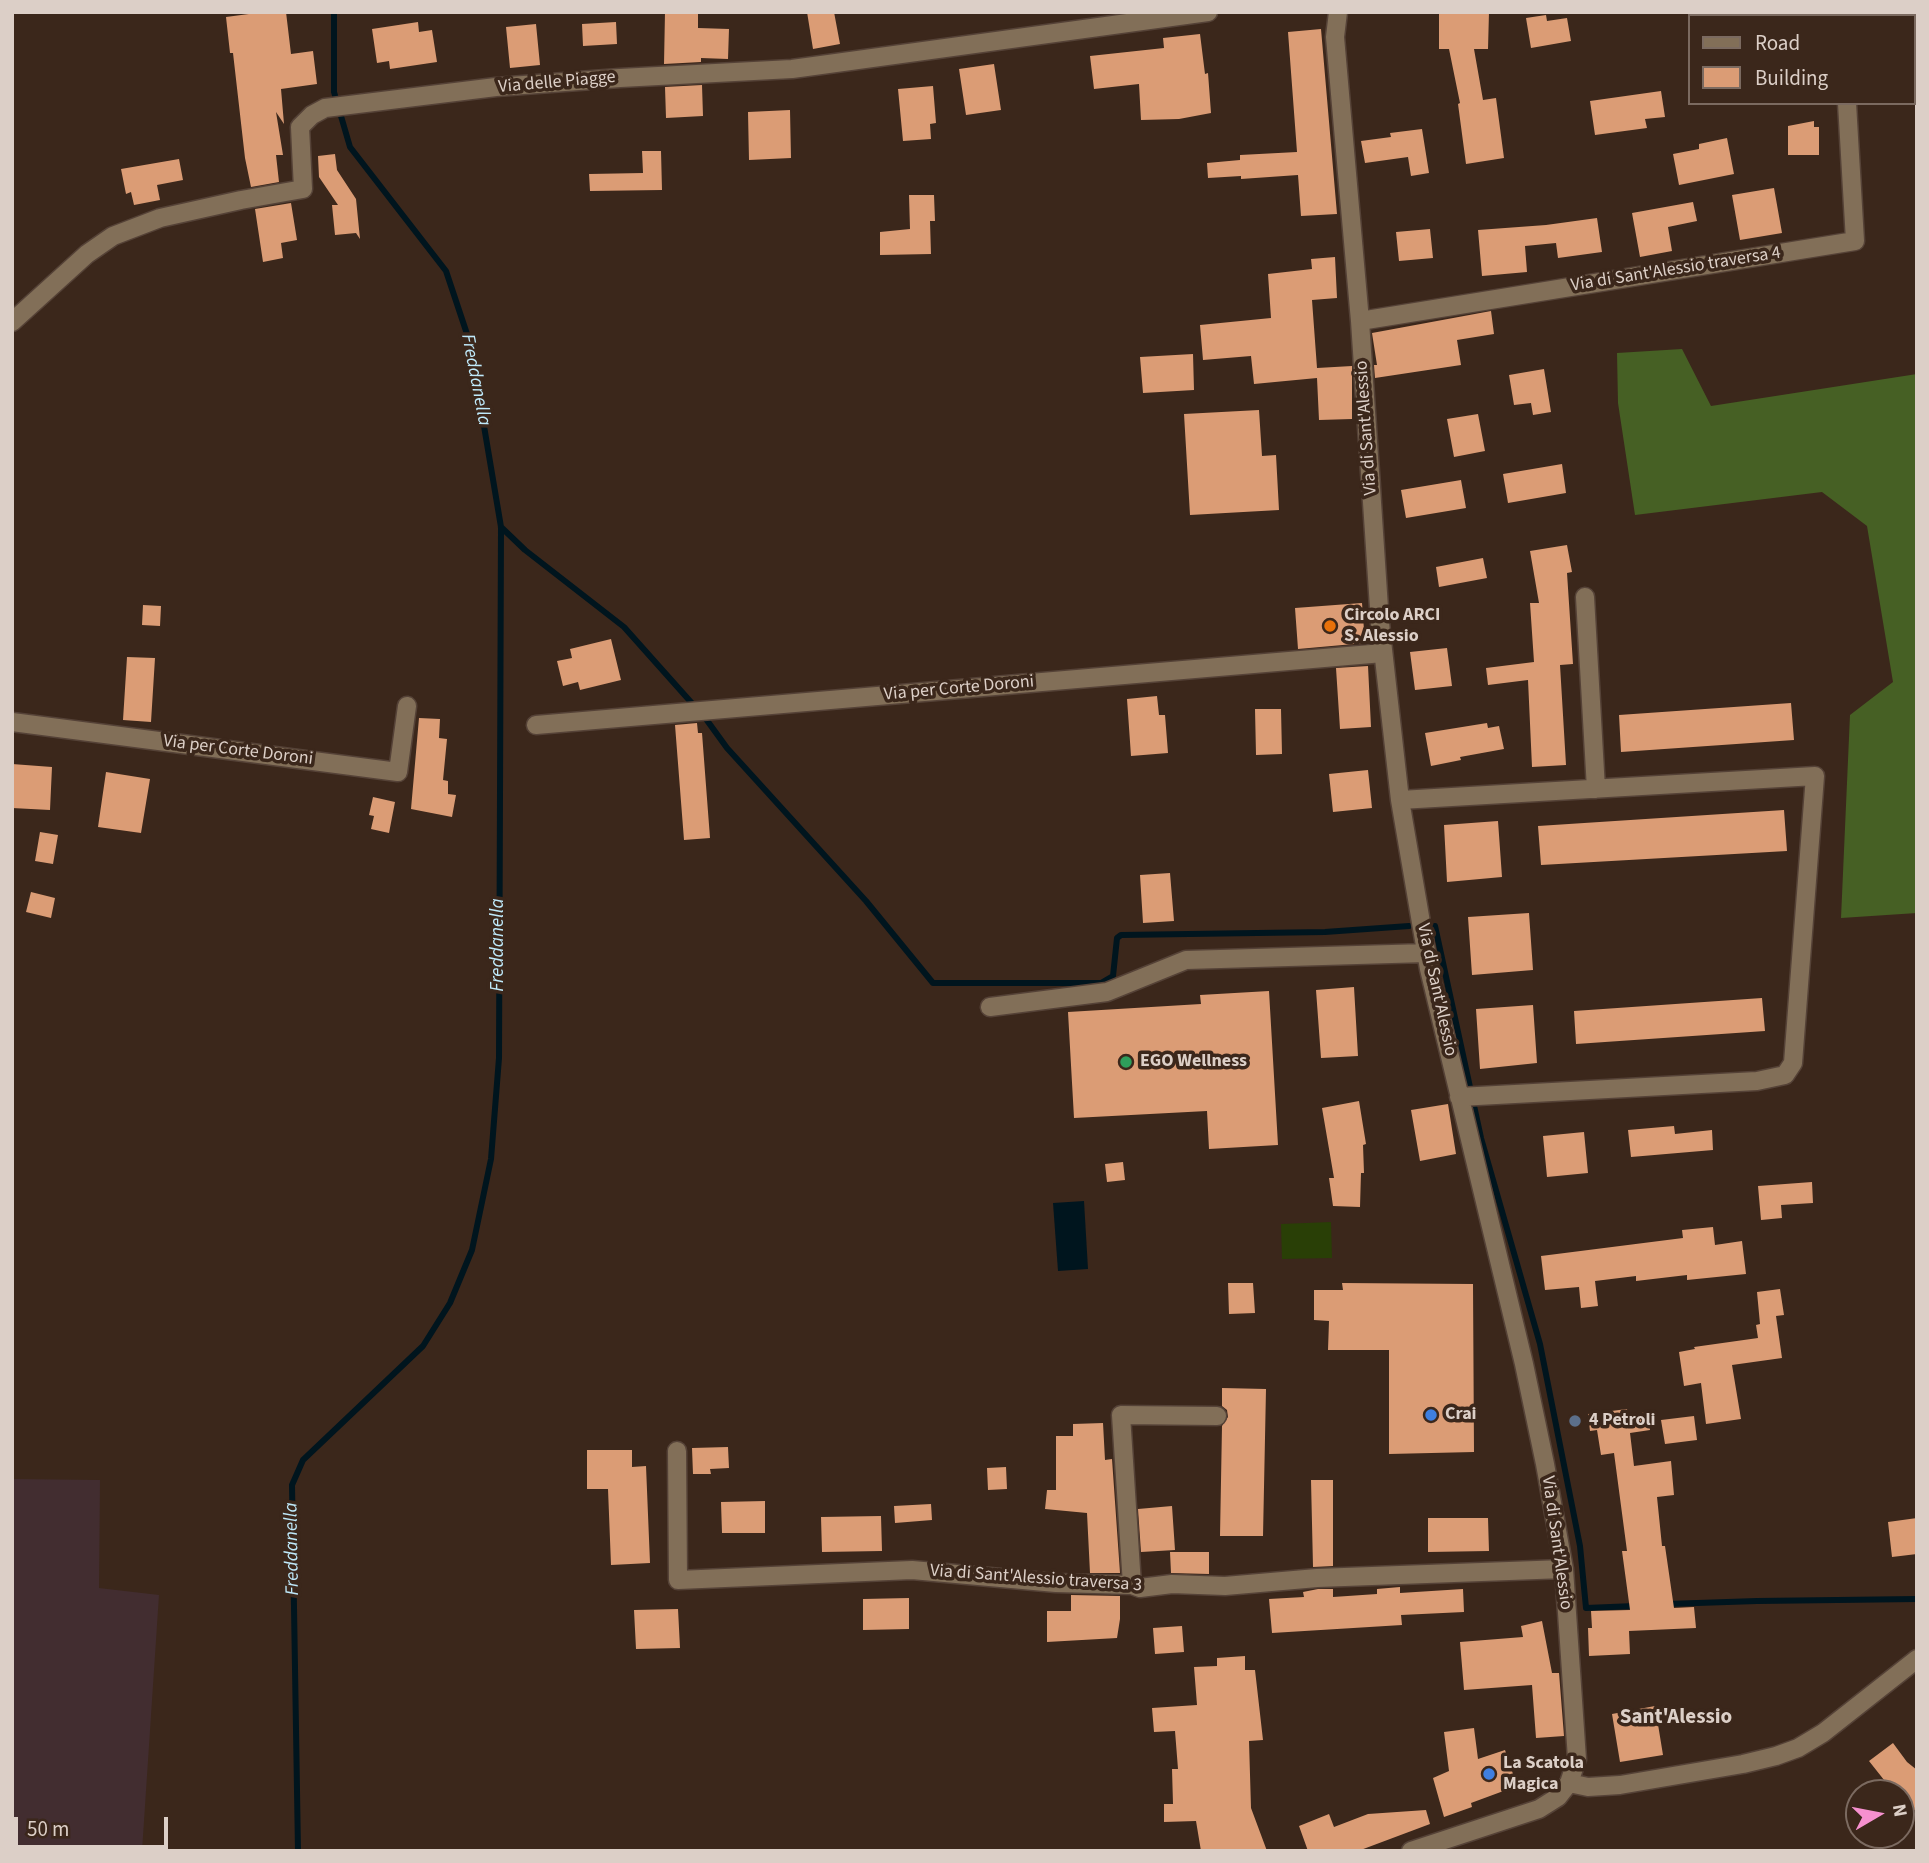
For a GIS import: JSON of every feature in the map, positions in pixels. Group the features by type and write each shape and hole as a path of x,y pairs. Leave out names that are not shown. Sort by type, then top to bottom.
{"street":[{"name":"Via delle Piagge","path":"12,322 87,254 113,236 160,218 233,201 303,189 300,127 312,115 325,108 496,87 792,69 1208,12"},
{"name":"Via di Sant'Alessio","path":"1338,12 1335,37 1360,321 1383,653 1400,800 1426,953 1524,1364 1564,1569 1577,1759 1569,1783"},
{"name":"Via di Sant'Alessio traversa 4","path":"1360,321 1855,242 1847,105"},
{"path":"1585,597 1596,789"},
{"name":"Via per Corte Doroni","path":"536,725 1383,653"},
{"name":"Via per Corte Doroni","path":"12,722 398,772 407,706"},
{"path":"1400,800 1815,776 1793,1063 1785,1075 1757,1081 1461,1097"},
{"path":"990,1007 1107,992 1186,960 1426,953"},
{"path":"1132,1585 1121,1415 1217,1416"},
{"name":"Via di Sant'Alessio traversa 3","path":"677,1451 678,1580 912,1570 1056,1583 1132,1585 1140,1588 1172,1584 1225,1586 1317,1578 1564,1569"},
{"path":"1422,1849 1539,1810 1558,1797 1569,1783 1588,1787 1620,1785 1743,1764 1787,1752 1823,1733 1917,1659"}],"shaded area":[{"path":"12,1479 100,1480 99,1588 159,1595 142,1851 12,1851"}],"green space":[{"path":"1682,349 1711,406 1917,374 1917,913 1841,918 1850,715 1893,682 1867,526 1822,492 1635,515 1618,403 1617,353"},
{"path":"1331,1222 1332,1258 1282,1259 1281,1224"}],"water":[{"path":"1084,1201 1088,1269 1058,1271 1053,1203"}],"building":[{"path":"286,12 291,54 313,51 317,84 281,89 284,124 276,112 283,155 276,155 279,182 251,187 226,17"},
{"path":"665,12 698,12 698,28 729,29 728,59 701,58 701,62 664,64"},
{"path":"807,12 834,12 840,44 813,49"},
{"path":"1439,12 1489,12 1488,49 1474,49 1483,100 1496,98 1504,158 1466,164 1460,103 1449,49 1439,49"},
{"path":"1546,15 1547,21 1567,18 1571,41 1531,48 1526,18"},
{"path":"418,22 419,32 432,30 437,62 390,69 389,61 377,63 372,29"},
{"path":"616,22 617,44 583,46 582,24"},
{"path":"536,24 540,65 510,68 506,27"},
{"path":"1321,29 1337,214 1301,216 1298,175 1208,178 1207,163 1240,160 1240,155 1297,152 1288,32"},
{"path":"1200,34 1205,74 1208,73 1211,113 1179,119 1141,120 1139,84 1094,89 1090,56 1164,48 1163,38"},
{"path":"994,64 1001,110 966,115 959,69"},
{"path":"702,85 703,116 666,118 665,87"},
{"path":"933,86 936,123 930,124 931,139 903,141 898,89"},
{"path":"1661,91 1665,117 1645,119 1647,128 1595,135 1590,101"},
{"path":"790,110 791,158 749,160 748,112"},
{"path":"1814,121 1814,127 1819,127 1819,155 1788,155 1788,126"},
{"path":"1422,129 1429,173 1411,176 1408,157 1365,163 1361,141 1391,137 1390,133"},
{"path":"1727,138 1734,174 1679,185 1673,154 1699,149 1699,144"},
{"path":"642,151 661,151 662,190 590,191 589,174 643,173"},
{"path":"335,154 337,170 356,199 360,239 356,233 335,235 332,205 338,205 319,177 318,156"},
{"path":"179,159 183,180 157,185 160,200 134,205 131,192 126,194 121,169"},
{"path":"1774,188 1782,233 1740,240 1732,195"},
{"path":"909,195 934,195 935,221 930,221 931,254 880,255 880,232 910,229"},
{"path":"1693,202 1697,221 1668,227 1672,251 1640,257 1632,213"},
{"path":"291,203 297,240 281,243 283,258 263,262 255,209"},
{"path":"1597,218 1602,252 1558,258 1556,243 1525,246 1527,272 1482,276 1478,230"},
{"path":"1430,229 1433,258 1399,261 1396,232"},
{"path":"1335,257 1337,298 1312,300 1317,368 1352,366 1352,419 1319,420 1317,378 1254,384 1251,356 1203,360 1200,325 1271,318 1268,274 1312,269 1311,259"},
{"path":"1491,311 1494,334 1457,340 1461,365 1375,378 1374,365 1377,365 1372,333"},
{"path":"1193,354 1194,390 1143,393 1140,357"},
{"path":"1544,369 1551,412 1533,415 1531,403 1514,405 1509,375"},
{"path":"1259,410 1262,456 1276,455 1279,510 1190,515 1184,414"},
{"path":"1478,414 1485,451 1454,457 1447,419"},
{"path":"1562,464 1566,493 1508,503 1503,474"},
{"path":"1461,480 1466,508 1406,518 1401,490"},
{"path":"1567,545 1572,572 1567,573 1573,664 1560,665 1566,765 1532,767 1528,680 1488,685 1486,668 1534,662 1530,603 1539,603 1530,551"},
{"path":"1483,558 1487,578 1439,587 1436,567"},
{"name":"Circolo ARCI S. Alessio","path":"1362,603 1365,643 1298,649 1295,608"},
{"path":"143,605 161,606 160,626 142,625"},
{"path":"611,639 621,680 580,690 578,682 563,686 557,661 572,658 570,649"},
{"path":"1447,648 1452,686 1415,690 1410,652"},
{"path":"127,657 155,658 151,722 123,720"},
{"path":"1368,666 1371,727 1340,729 1336,668"},
{"path":"1157,696 1159,715 1165,715 1168,753 1131,756 1127,699"},
{"path":"1791,703 1794,740 1621,752 1619,715"},
{"path":"1255,709 1281,709 1282,754 1256,755"},
{"path":"419,718 440,719 439,738 447,739 443,780 448,781 448,794 456,795 452,817 411,809"},
{"path":"697,723 698,733 702,733 710,838 684,840 675,725"},
{"path":"1487,723 1488,728 1499,726 1504,749 1460,757 1461,760 1431,766 1425,733"},
{"path":"12,764 52,767 50,810 12,808"},
{"path":"1368,770 1372,808 1333,812 1329,774"},
{"path":"106,772 150,779 141,833 98,827"},
{"path":"373,797 395,802 389,833 371,829 374,816 369,815"},
{"path":"1784,810 1787,851 1541,865 1538,826"},
{"path":"1498,821 1502,877 1447,882 1444,825"},
{"path":"40,832 58,835 53,864 35,861"},
{"path":"1170,873 1174,921 1143,923 1140,875"},
{"path":"31,892 55,898 51,918 26,912"},
{"path":"1529,913 1533,970 1472,975 1468,917"},
{"path":"1354,987 1358,1056 1321,1058 1316,990"},
{"path":"1269,991 1278,1145 1209,1149 1207,1111 1074,1118 1068,1012 1201,1004 1200,995"},
{"path":"1762,998 1765,1031 1576,1044 1574,1011"},
{"path":"1533,1005 1537,1063 1480,1069 1476,1009"},
{"path":"1359,1101 1366,1144 1363,1145 1364,1173 1361,1173 1360,1207 1333,1206 1329,1178 1334,1178 1322,1108"},
{"path":"1448,1104 1456,1154 1420,1161 1411,1110"},
{"path":"1674,1126 1675,1134 1712,1130 1713,1150 1631,1157 1628,1130"},
{"path":"1584,1132 1588,1173 1547,1177 1543,1136"},
{"path":"1123,1162 1125,1180 1107,1182 1105,1164"},
{"path":"1812,1182 1813,1203 1781,1205 1782,1218 1761,1220 1758,1186"},
{"path":"1713,1227 1715,1245 1742,1241 1746,1274 1687,1280 1687,1275 1636,1281 1636,1276 1595,1281 1598,1306 1581,1308 1579,1287 1545,1290 1541,1256 1683,1238 1682,1230"},
{"path":"1228,1283 1253,1283 1255,1313 1229,1314"},
{"path":"1342,1283 1473,1284 1474,1452 1389,1454 1389,1350 1328,1350 1329,1321 1314,1320 1314,1290 1343,1290"},
{"path":"1780,1289 1784,1315 1776,1316 1782,1358 1732,1365 1741,1419 1706,1424 1701,1383 1684,1386 1679,1352 1695,1349 1694,1347 1758,1338 1756,1325 1760,1324 1757,1292"},
{"path":"1222,1388 1266,1389 1263,1536 1220,1536 1222,1426 1228,1417 1227,1410 1222,1406"},
{"path":"1627,1409 1628,1415 1648,1412 1650,1430 1630,1433 1634,1466 1671,1461 1674,1495 1657,1497 1662,1546 1665,1546 1674,1608 1694,1607 1696,1628 1629,1631 1630,1654 1589,1656 1588,1628 1592,1628 1591,1611 1630,1610 1622,1551 1627,1551 1614,1453 1601,1455 1597,1430 1590,1431 1588,1414"},
{"path":"1694,1416 1697,1440 1665,1444 1661,1420"},
{"path":"1103,1423 1105,1460 1112,1459 1120,1573 1090,1573 1087,1513 1045,1509 1047,1490 1056,1490 1056,1436 1073,1436 1073,1424"},
{"path":"728,1447 729,1468 710,1469 711,1474 693,1474 692,1448"},
{"path":"587,1450 632,1450 632,1467 646,1466 650,1563 611,1565 608,1489 587,1489"},
{"path":"1006,1467 1007,1489 988,1490 987,1468"},
{"path":"1311,1480 1333,1480 1333,1566 1313,1567"},
{"path":"765,1501 765,1533 722,1533 721,1502"},
{"path":"931,1504 932,1520 895,1523 894,1506"},
{"path":"1172,1506 1175,1550 1141,1552 1138,1509"},
{"path":"881,1516 882,1551 822,1552 821,1517"},
{"path":"1428,1518 1488,1518 1489,1551 1428,1552"},
{"path":"1917,1518 1917,1554 1892,1557 1888,1522"},
{"path":"1170,1552 1209,1552 1209,1574 1171,1573"},
{"path":"1400,1587 1400,1593 1463,1589 1464,1612 1401,1615 1402,1625 1272,1633 1269,1599 1304,1597 1303,1592 1318,1589 1333,1589 1333,1597 1377,1594 1377,1589"},
{"path":"1071,1595 1120,1596 1117,1638 1047,1642 1047,1611 1071,1611"},
{"path":"909,1598 909,1629 863,1630 863,1599"},
{"path":"678,1609 680,1648 636,1649 634,1610"},
{"path":"1542,1621 1552,1673 1559,1673 1564,1736 1536,1738 1532,1685 1464,1690 1460,1642 1523,1637 1521,1626"},
{"path":"1182,1626 1184,1652 1155,1654 1153,1628"},
{"path":"1245,1656 1245,1670 1255,1670 1263,1740 1249,1741 1251,1808 1267,1851 1201,1851 1196,1821 1164,1822 1164,1804 1173,1804 1172,1769 1178,1769 1175,1731 1154,1732 1152,1708 1197,1705 1194,1667 1217,1666 1217,1658"},
{"path":"1655,1706 1663,1755 1620,1762 1612,1714"},
{"path":"1474,1728 1478,1759 1505,1750 1517,1786 1471,1803 1472,1807 1444,1817 1433,1778 1449,1771 1444,1732"},
{"path":"1893,1743 1907,1762 1917,1770 1917,1812 1915,1779 1883,1779 1869,1761"},
{"path":"1426,1810 1430,1824 1358,1851 1308,1851 1299,1826 1329,1814 1334,1827 1368,1814"}],"waterway":[{"name":"Freddanella","path":"298,1851 292,1485 303,1460 423,1346 450,1303 472,1250 491,1159 499,1058 501,527 470,343 446,271 350,147 334,92 334,12"},
{"path":"501,527 525,550 624,627 706,719 727,748 866,901 933,983 1101,983 1113,976 1117,938 1121,935 1325,932 1409,926"},
{"path":"1435,926 1481,1138 1540,1344 1580,1546 1586,1608 1635,1606"},
{"path":"1667,1604 1917,1599"}],"place":[{"name":"Circolo ARCI S. Alessio","path":"1330,626"},
{"name":"EGO Wellness","path":"1126,1062"},
{"name":"Crai","path":"1431,1415"},
{"name":"4 Petroli","path":"1575,1421"},
{"name":"La Scatola Magica","path":"1489,1774"}],"district":[{"name":"Sant'Alessio","path":"1676,1718"}]}
